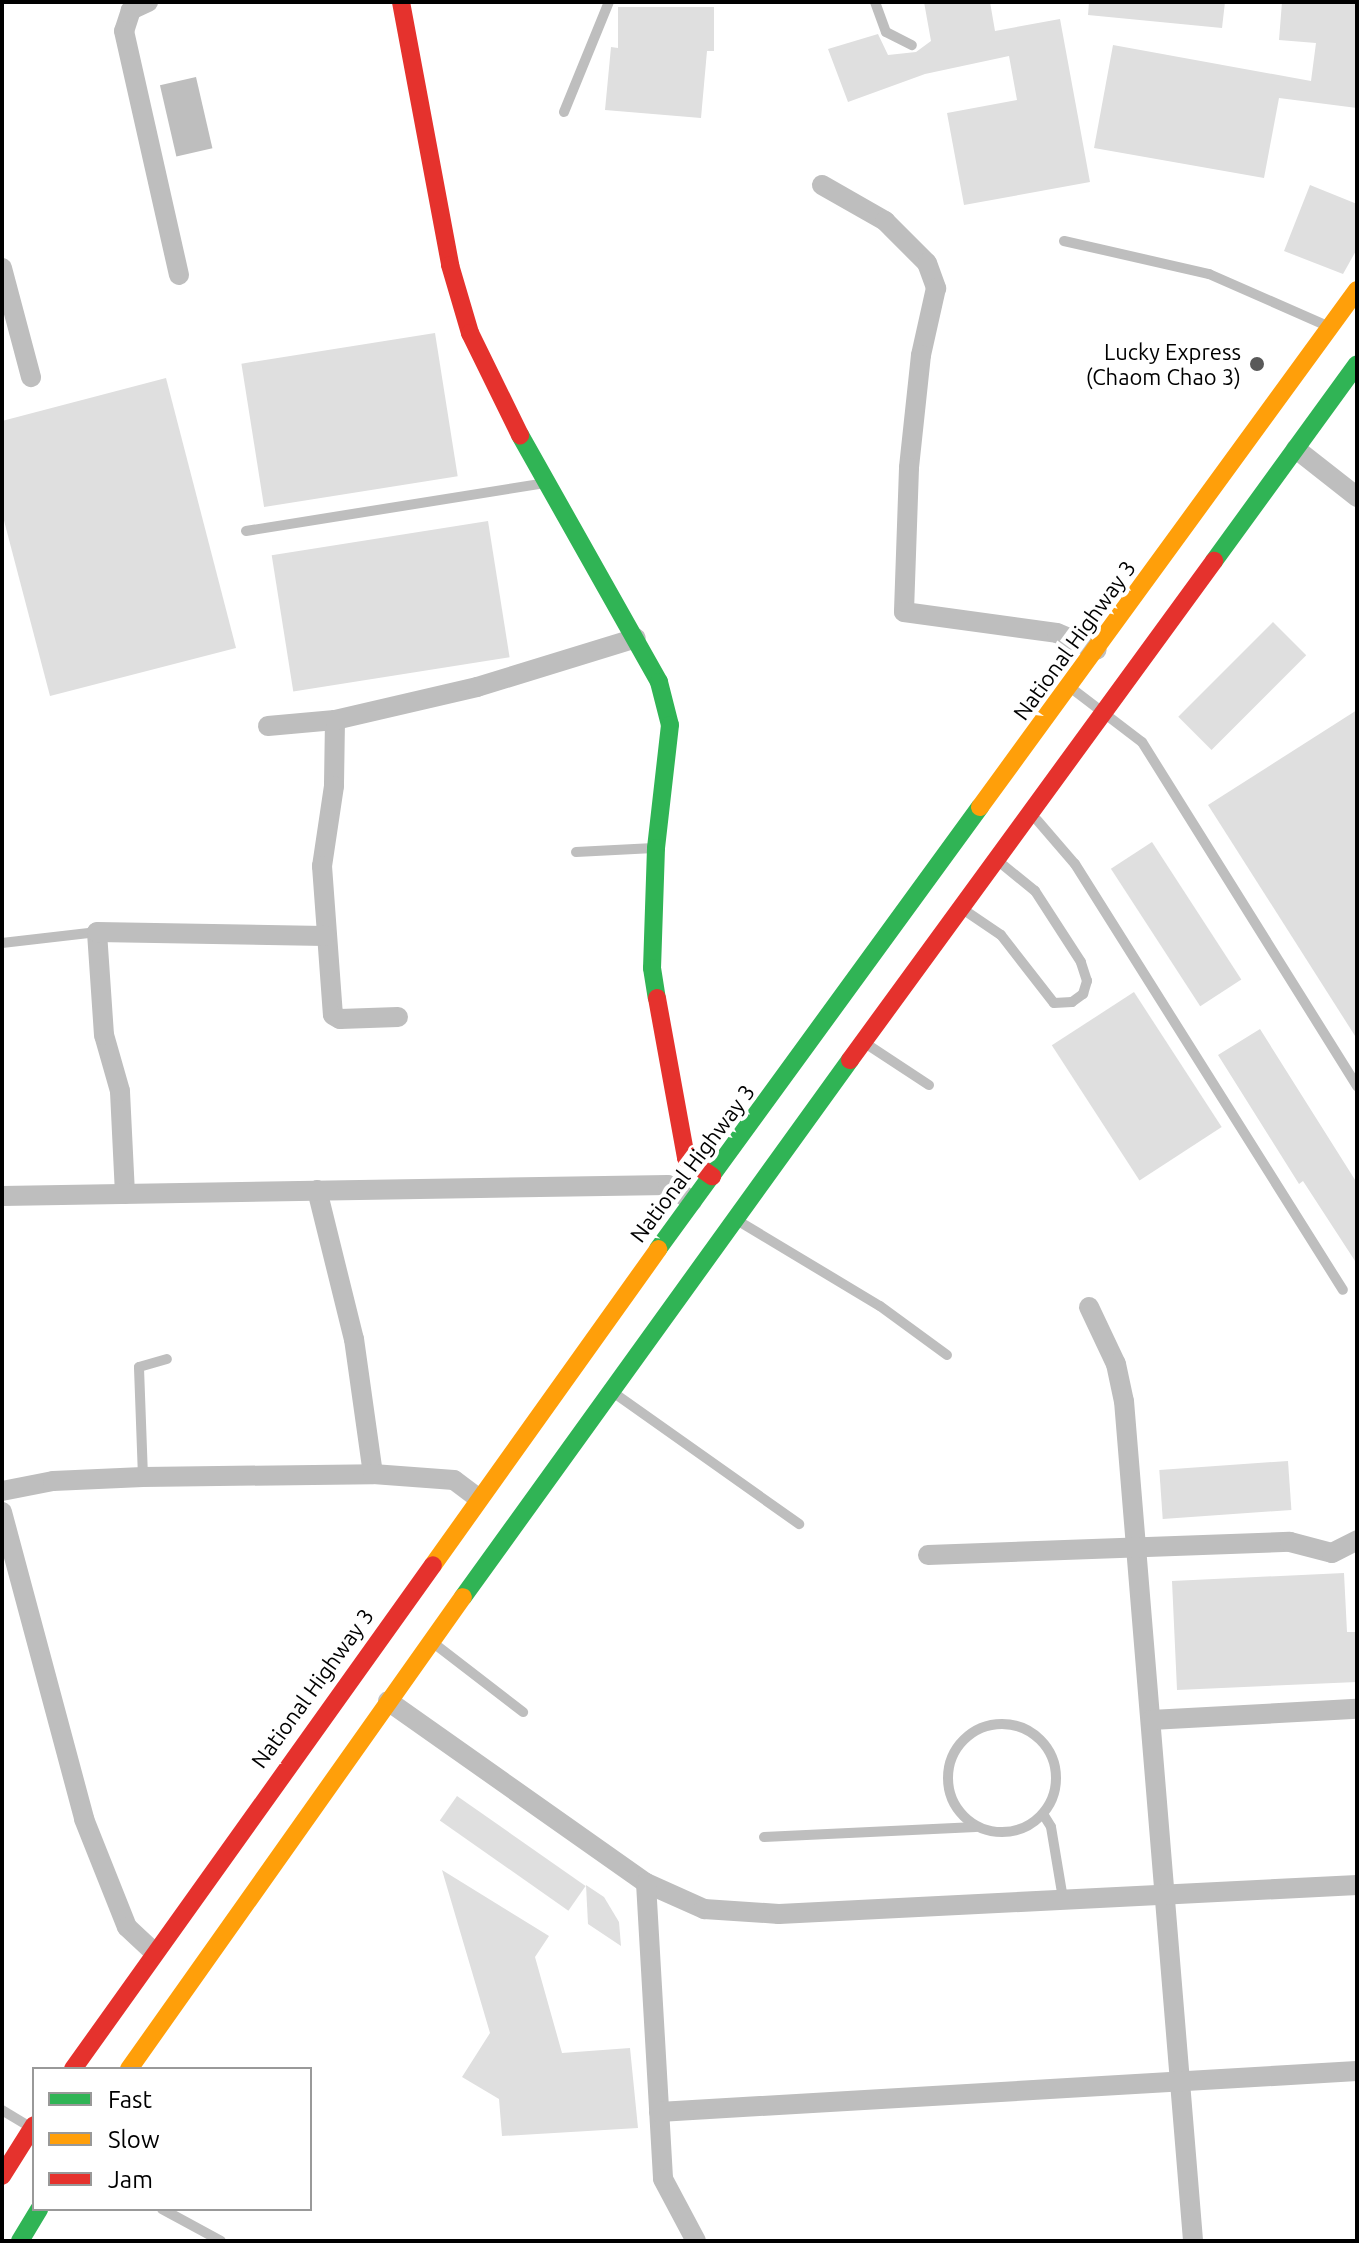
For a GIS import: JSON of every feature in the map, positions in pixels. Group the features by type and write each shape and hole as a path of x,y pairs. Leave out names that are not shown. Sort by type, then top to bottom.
{"main road":[{"path":"401,2 450,265 470,333 544,483 659,682 670,725 656,848 652,968 686,1158 712,1176"},
{"name":"National Highway 3","path":"74,2067 692,1201 1357,290"},
{"path":"130,2067 733,1217 1032,815 1357,364"},
{"path":"2,2176 32,2128"},
{"path":"20,2241 38,2211"}],"street":[{"path":"148,2 131,10 124,31 179,275"},
{"path":"822,185 885,221 927,263 936,288 921,355 909,468 904,612 1057,633 1097,650"},
{"path":"2,268 31,377"},
{"path":"1296,449 1357,497"},
{"path":"268,726 335,720 477,687 636,638"},
{"path":"335,720 334,786 322,866 333,1015 340,1019 398,1017"},
{"path":"125,1194 120,1091 104,1035 97,932 325,936"},
{"path":"668,1185 686,1158"},
{"path":"2,1196 668,1185 692,1201"},
{"path":"317,1190 354,1339 373,1474"},
{"path":"1089,1307 1116,1364 1124,1401 1193,2241"},
{"path":"2,1491 53,1481 373,1474 454,1480 478,1498"},
{"path":"2,1512 8,1561 84,1819 127,1927 154,1952"},
{"path":"928,1555 1290,1542 1332,1553 1357,1540"},
{"path":"388,1701 646,1883 704,1909 742,1914 1357,1885"},
{"path":"1151,1720 1357,1709"},
{"path":"646,1883 663,2179 696,2241"},
{"path":"659,2112 1357,2071"}],"lane":[{"path":"564,112 609,2"},
{"path":"875,2 886,32 912,45"},
{"path":"1064,241 1209,274 1330,327"},
{"path":"246,531 544,483"},
{"path":"1070,687 1142,742 1357,1086"},
{"path":"1032,815 1075,864 1343,1290"},
{"path":"576,852 656,848"},
{"path":"963,909 1001,935 1054,1003 1072,1002 1083,994 1087,981 1081,962 1043,903 998,861"},
{"path":"2,943 97,932"},
{"path":"864,1042 929,1085"},
{"path":"733,1217 880,1306 947,1355"},
{"path":"143,1477 139,1367 167,1359"},
{"path":"609,1390 799,1524"},
{"path":"432,1641 523,1712"},
{"path":"764,1837 976,1827 1000,1833 1024,1829 1043,1814 1055,1793 1056,1768 1046,1746 1028,1730 1004,1723 970,1735 949,1764 948,1788 957,1811 976,1827"},
{"path":"1043,1814 1051,1827 1063,1899"},
{"path":"2,2110 32,2125"},
{"path":"166,2211 221,2241"}],"shaded area":[{"path":"196,77 212,148 176,156 160,85"}],"building":[{"path":"924,2 990,2 995,31 1060,19 1090,182 964,205 947,113 1017,100 1009,56 925,74 848,102 828,49 878,34 888,55 916,52 931,41"},
{"path":"1089,2 1225,2 1222,28 1088,15"},
{"path":"1282,2 1357,2 1357,108 1279,98 1264,178 1094,148 1113,45 1311,81 1316,43 1279,40"},
{"path":"618,7 714,7 714,51 707,51 701,118 605,110 611,47 618,48"},
{"path":"1310,185 1357,204 1357,249 1343,274 1284,251"},
{"path":"435,333 458,476 264,507 241,364"},
{"path":"166,378 236,648 50,696 2,513 2,421"},
{"path":"488,521 510,657 293,692 272,555"},
{"path":"1273,622 1306,655 1211,750 1178,717"},
{"path":"1357,710 1357,1039 1208,805"},
{"path":"1152,842 1241,980 1200,1006 1111,869"},
{"path":"1134,992 1222,1127 1139,1180 1052,1045"},
{"path":"1260,1029 1357,1183 1357,1264 1303,1181 1299,1184 1218,1055"},
{"path":"1288,1461 1291,1510 1163,1519 1159,1470"},
{"path":"1344,1573 1347,1632 1357,1632 1357,1682 1177,1690 1172,1581"},
{"path":"457,1796 586,1886 568,1911 440,1821"},
{"path":"442,1870 549,1936 535,1957 562,2053 630,2048 638,2128 502,2136 499,2099 462,2077 490,2033"},
{"path":"586,1885 604,1897 619,1922 621,1946 588,1924"}],"traffic: fast":[{"path":"1214,561 1357,364"},
{"path":"520,435 659,682 670,725 656,848 652,968 657,998"},
{"path":"658,1249 980,807"},
{"path":"463,1597 850,1060"},
{"path":"20,2241 38,2211"}],"traffic: slow":[{"path":"980,807 1357,290"},
{"path":"433,1565 658,1249"},
{"path":"130,2067 463,1597"}],"traffic: jam":[{"path":"401,2 450,265 470,333 520,435"},
{"path":"850,1060 1214,561"},
{"path":"657,998 686,1158 712,1176"},
{"path":"74,2067 433,1565"},
{"path":"2,2176 32,2128"}],"place":[{"name":"Lucky Express (Chaom Chao 3)","path":"1257,364"}]}
